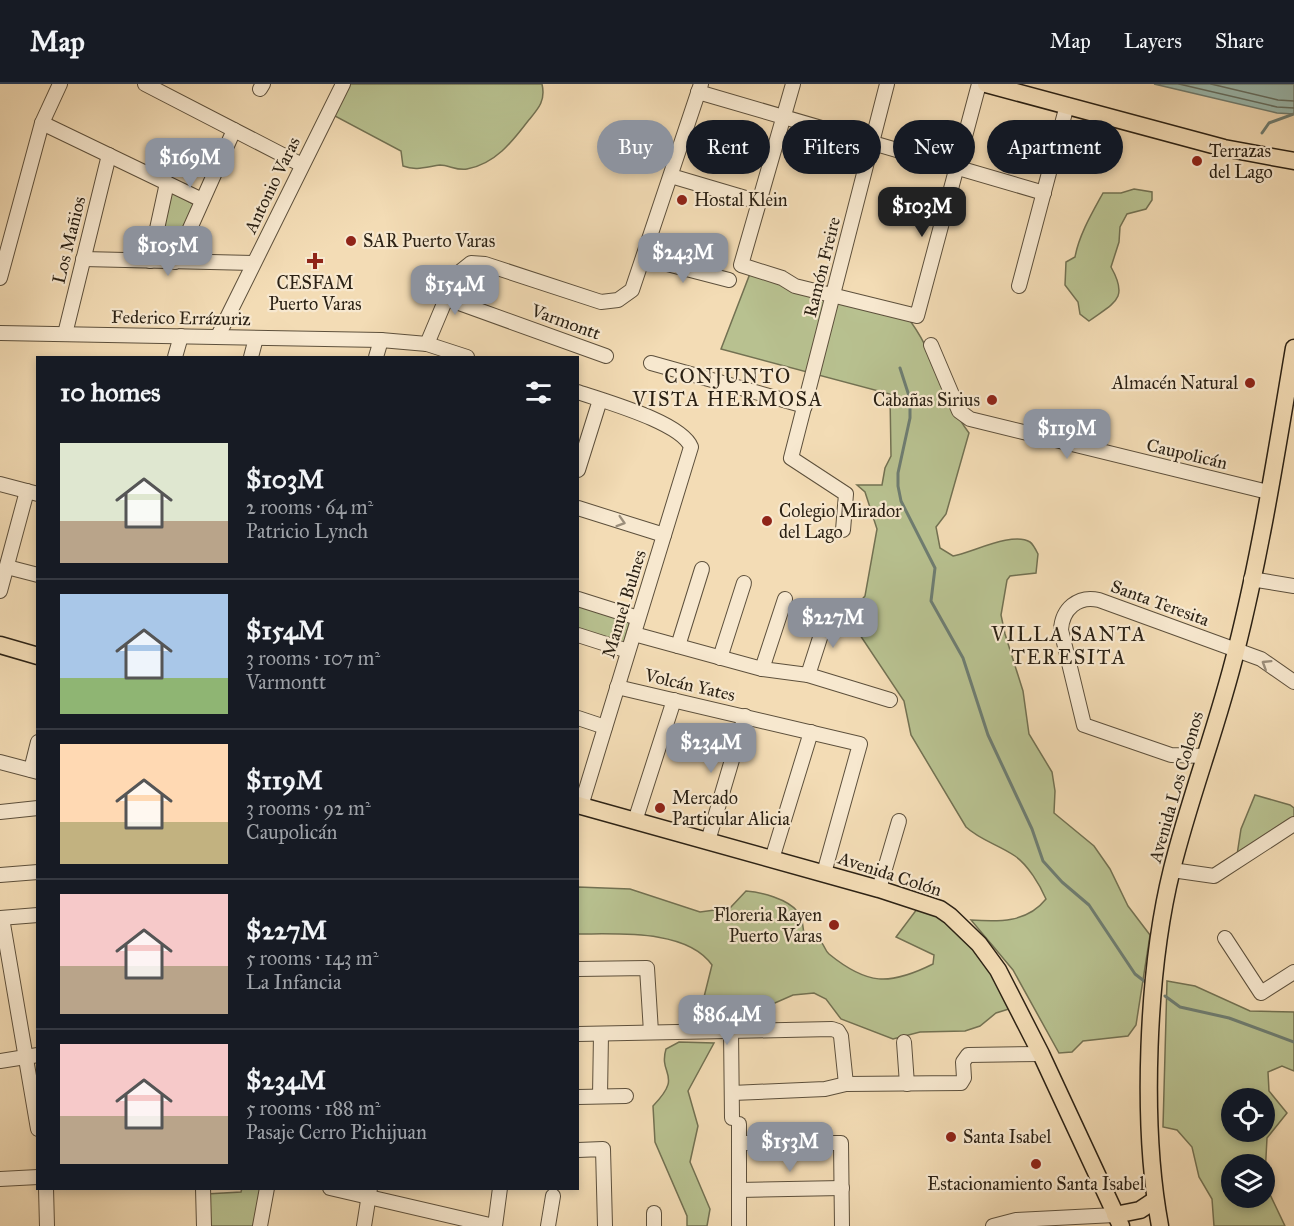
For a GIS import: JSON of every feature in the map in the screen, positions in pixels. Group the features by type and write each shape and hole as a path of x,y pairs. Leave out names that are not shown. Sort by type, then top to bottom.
{"main road":[{"path":"986,84 1224,148 1294,161"},
{"name":"Avenida Los Colonos","path":"1160,1226 1155,1200 1150,1119 1151,1038 1158,958 1172,870 1236,651 1294,352"},
{"path":"0,645 36,655"},
{"name":"Avenida Colón","path":"579,806 824,873 940,909 969,933 998,970 1041,1054 1118,1221"},
{"path":"1118,1221 1155,1200"}],"street":[{"path":"0,278 6,233 42,123 60,84"},
{"path":"145,84 302,165"},
{"name":"Antonio Varas","path":"218,336 343,84"},
{"path":"793,84 741,265 782,278 795,286 917,316 955,174"},
{"name":"Ramón Freire","path":"878,120 887,84"},
{"path":"970,120 979,84"},
{"path":"427,344 459,271 476,263 601,303 618,300 632,290 700,88 797,120"},
{"path":"1019,286 1067,105"},
{"path":"42,123 202,200"},
{"path":"175,261 234,130"},
{"name":"Los Mañios","path":"65,334 109,155"},
{"path":"975,173 1044,193"},
{"name":"Ramón Freire","path":"843,530 846,494 791,458 864,174"},
{"path":"671,176 759,202"},
{"path":"150,261 167,183"},
{"path":"644,258 729,280"},
{"path":"83,260 253,263"},
{"name":"Varmontt","path":"446,298 606,356"},
{"name":"Federico Errázuriz","path":"0,333 381,340 427,344 464,356"},
{"path":"175,356 181,336"},
{"path":"251,356 256,338"},
{"path":"376,356 381,340"},
{"name":"Caupolicán","path":"931,345 959,411 970,419 1268,492"},
{"path":"651,363 805,406"},
{"path":"579,392 600,400 579,467"},
{"name":"Manuel Bulnes","path":"579,806 691,447 686,438 662,423 600,400"},
{"path":"0,484 32,492 0,591"},
{"path":"579,508 664,535"},
{"path":"7,567 36,574"},
{"path":"678,646 702,569"},
{"path":"1251,579 1294,586"},
{"path":"720,658 744,583"},
{"path":"762,669 786,598"},
{"name":"Santa Teresita","path":"1205,756 1171,755 1084,725 1061,630 1061,621 1070,607 1090,598 1236,651"},
{"path":"579,599 638,618"},
{"path":"808,675 828,613"},
{"path":"634,634 762,669 808,675 890,700"},
{"path":"579,635 628,651"},
{"path":"1236,651 1261,659 1294,682"},
{"name":"Volcán Yates","path":"617,687 860,744 824,873"},
{"path":"635,821 674,700"},
{"path":"708,841 745,716"},
{"path":"579,718 605,727"},
{"path":"772,859 811,732"},
{"path":"0,762 34,771"},
{"path":"0,812 36,808"},
{"path":"879,889 899,820"},
{"path":"1172,870 1214,876 1294,824"},
{"path":"0,875 36,872"},
{"path":"36,915 1,918 32,1056 36,1104"},
{"path":"1225,938 1261,993 1294,972"},
{"path":"579,969 647,968 651,1032"},
{"path":"731,1030 732,1093 739,1143 739,1226"},
{"path":"579,1034 731,1030 838,1031 846,1084"},
{"path":"600,1096 601,1034"},
{"path":"904,1042 907,1084"},
{"path":"732,1093 825,1089 846,1084 961,1083 964,1078 963,1062 968,1055 1041,1054"},
{"path":"0,1060 32,1056"},
{"path":"579,1097 626,1096"},
{"path":"739,1143 841,1143 842,1226"},
{"path":"579,1150 603,1149 604,1226"},
{"path":"0,1179 36,1178"},
{"path":"739,1190 842,1188"},
{"path":"46,1190 47,1226"},
{"path":"203,1190 204,1226"},
{"path":"260,1226 267,1190"},
{"path":"346,1190 369,1193 454,1222 495,1226 500,1190"},
{"path":"364,1226 369,1193"},
{"path":"548,1226 552,1196"},
{"path":"993,1226 1016,1220 1118,1221"}],"green space":[{"path":"349,84 542,84 543,95 538,109 516,137 486,162 463,169 440,165 412,168 403,166 401,151 333,115"},
{"path":"1134,189 1152,192 1152,200 1146,209 1127,214 1120,227 1119,242 1111,267 1119,286 1119,293 1112,304 1089,321 1080,314 1078,302 1065,285 1066,262 1075,257 1090,216 1103,193 1121,193"},
{"path":"172,192 195,205 169,258 157,258"},
{"path":"751,271 907,317 917,330 952,405 969,433 946,514 936,527 940,548 953,556 1003,541 1023,539 1031,543 1038,554 1036,573 1010,576 1007,580 1001,615 1023,691 1029,734 1052,772 1055,791 1054,813 1094,846 1110,869 1128,906 1150,935 1136,1025 1128,1036 1083,1041 1072,1052 1059,1053 1013,970 971,920 1002,921 1021,917 1030,913 1046,899 1033,876 1020,860 966,827 911,735 904,701 854,626 854,608 865,596 877,529 865,492 857,485 882,485 885,468 891,456 890,394 721,349"},
{"path":"579,605 630,621 623,645 579,631"},
{"path":"1255,795 1290,805 1294,808 1294,818 1237,855 1241,829"},
{"path":"579,887 630,889 700,912 730,908 746,891 759,893 794,907 801,917 804,935 821,942 828,953 855,972 867,977 891,979 933,964 934,955 896,937 917,909 953,915 1001,978 1012,1008 996,1013 980,1026 965,1031 920,1032 893,1039 841,1019 826,999 814,993 793,995 752,1013 728,1014 708,1006 704,997 712,965 701,953 669,939 612,934 579,934"},
{"path":"1167,981 1195,986 1250,1011 1294,1012 1294,1071 1282,1066 1268,1072 1269,1088 1221,1088 1221,1142 1267,1142 1266,1154 1221,1154 1221,1208 1275,1208 1275,1205 1285,1226 1214,1226 1212,1199 1199,1177 1192,1147 1177,1130 1163,1127"},
{"path":"679,1042 714,1043 688,1091 698,1126 690,1162 710,1209 707,1226 687,1226 687,1216 655,1142 653,1106 669,1081 664,1058 666,1049"},
{"path":"1275,1098 1287,1113 1275,1128"},
{"path":"242,1190 262,1190 256,1226 207,1226 206,1194 241,1192"}],"water":[{"path":"1154,84 1294,84 1294,114 1277,113"}],"waterway":[{"path":"1262,133 1269,123 1294,114"},
{"path":"900,368 910,399 910,418 898,473 898,486 901,501 935,568 931,601 963,658 988,735 1032,829 1043,861 1062,882 1089,905 1135,974 1148,984"},
{"path":"1165,996 1180,1007 1229,1018 1294,1042"}],"place":[{"name":"Terrazas del Lago","path":"1197,161"},
{"name":"Hostal Klein","path":"682,200"},
{"name":"SAR Puerto Varas","path":"351,241"},
{"name":"CESFAM Puerto Varas","path":"315,261"},
{"name":"Almacén Natural","path":"1250,383"},
{"name":"Cabañas Sirius","path":"992,400"},
{"name":"Colegio Mirador del Lago","path":"767,521"},
{"name":"Mercado Particular Alicia","path":"660,808"},
{"name":"Floreria Rayen Puerto Varas","path":"834,925"},
{"name":"Santa Isabel","path":"951,1137"},
{"name":"Estacionamiento Santa Isabel","path":"1036,1164"}],"district":[{"name":"CONJUNTO VISTA HERMOSA","path":"728,388"},
{"name":"VILLA SANTA TERESITA","path":"1069,646"}]}
